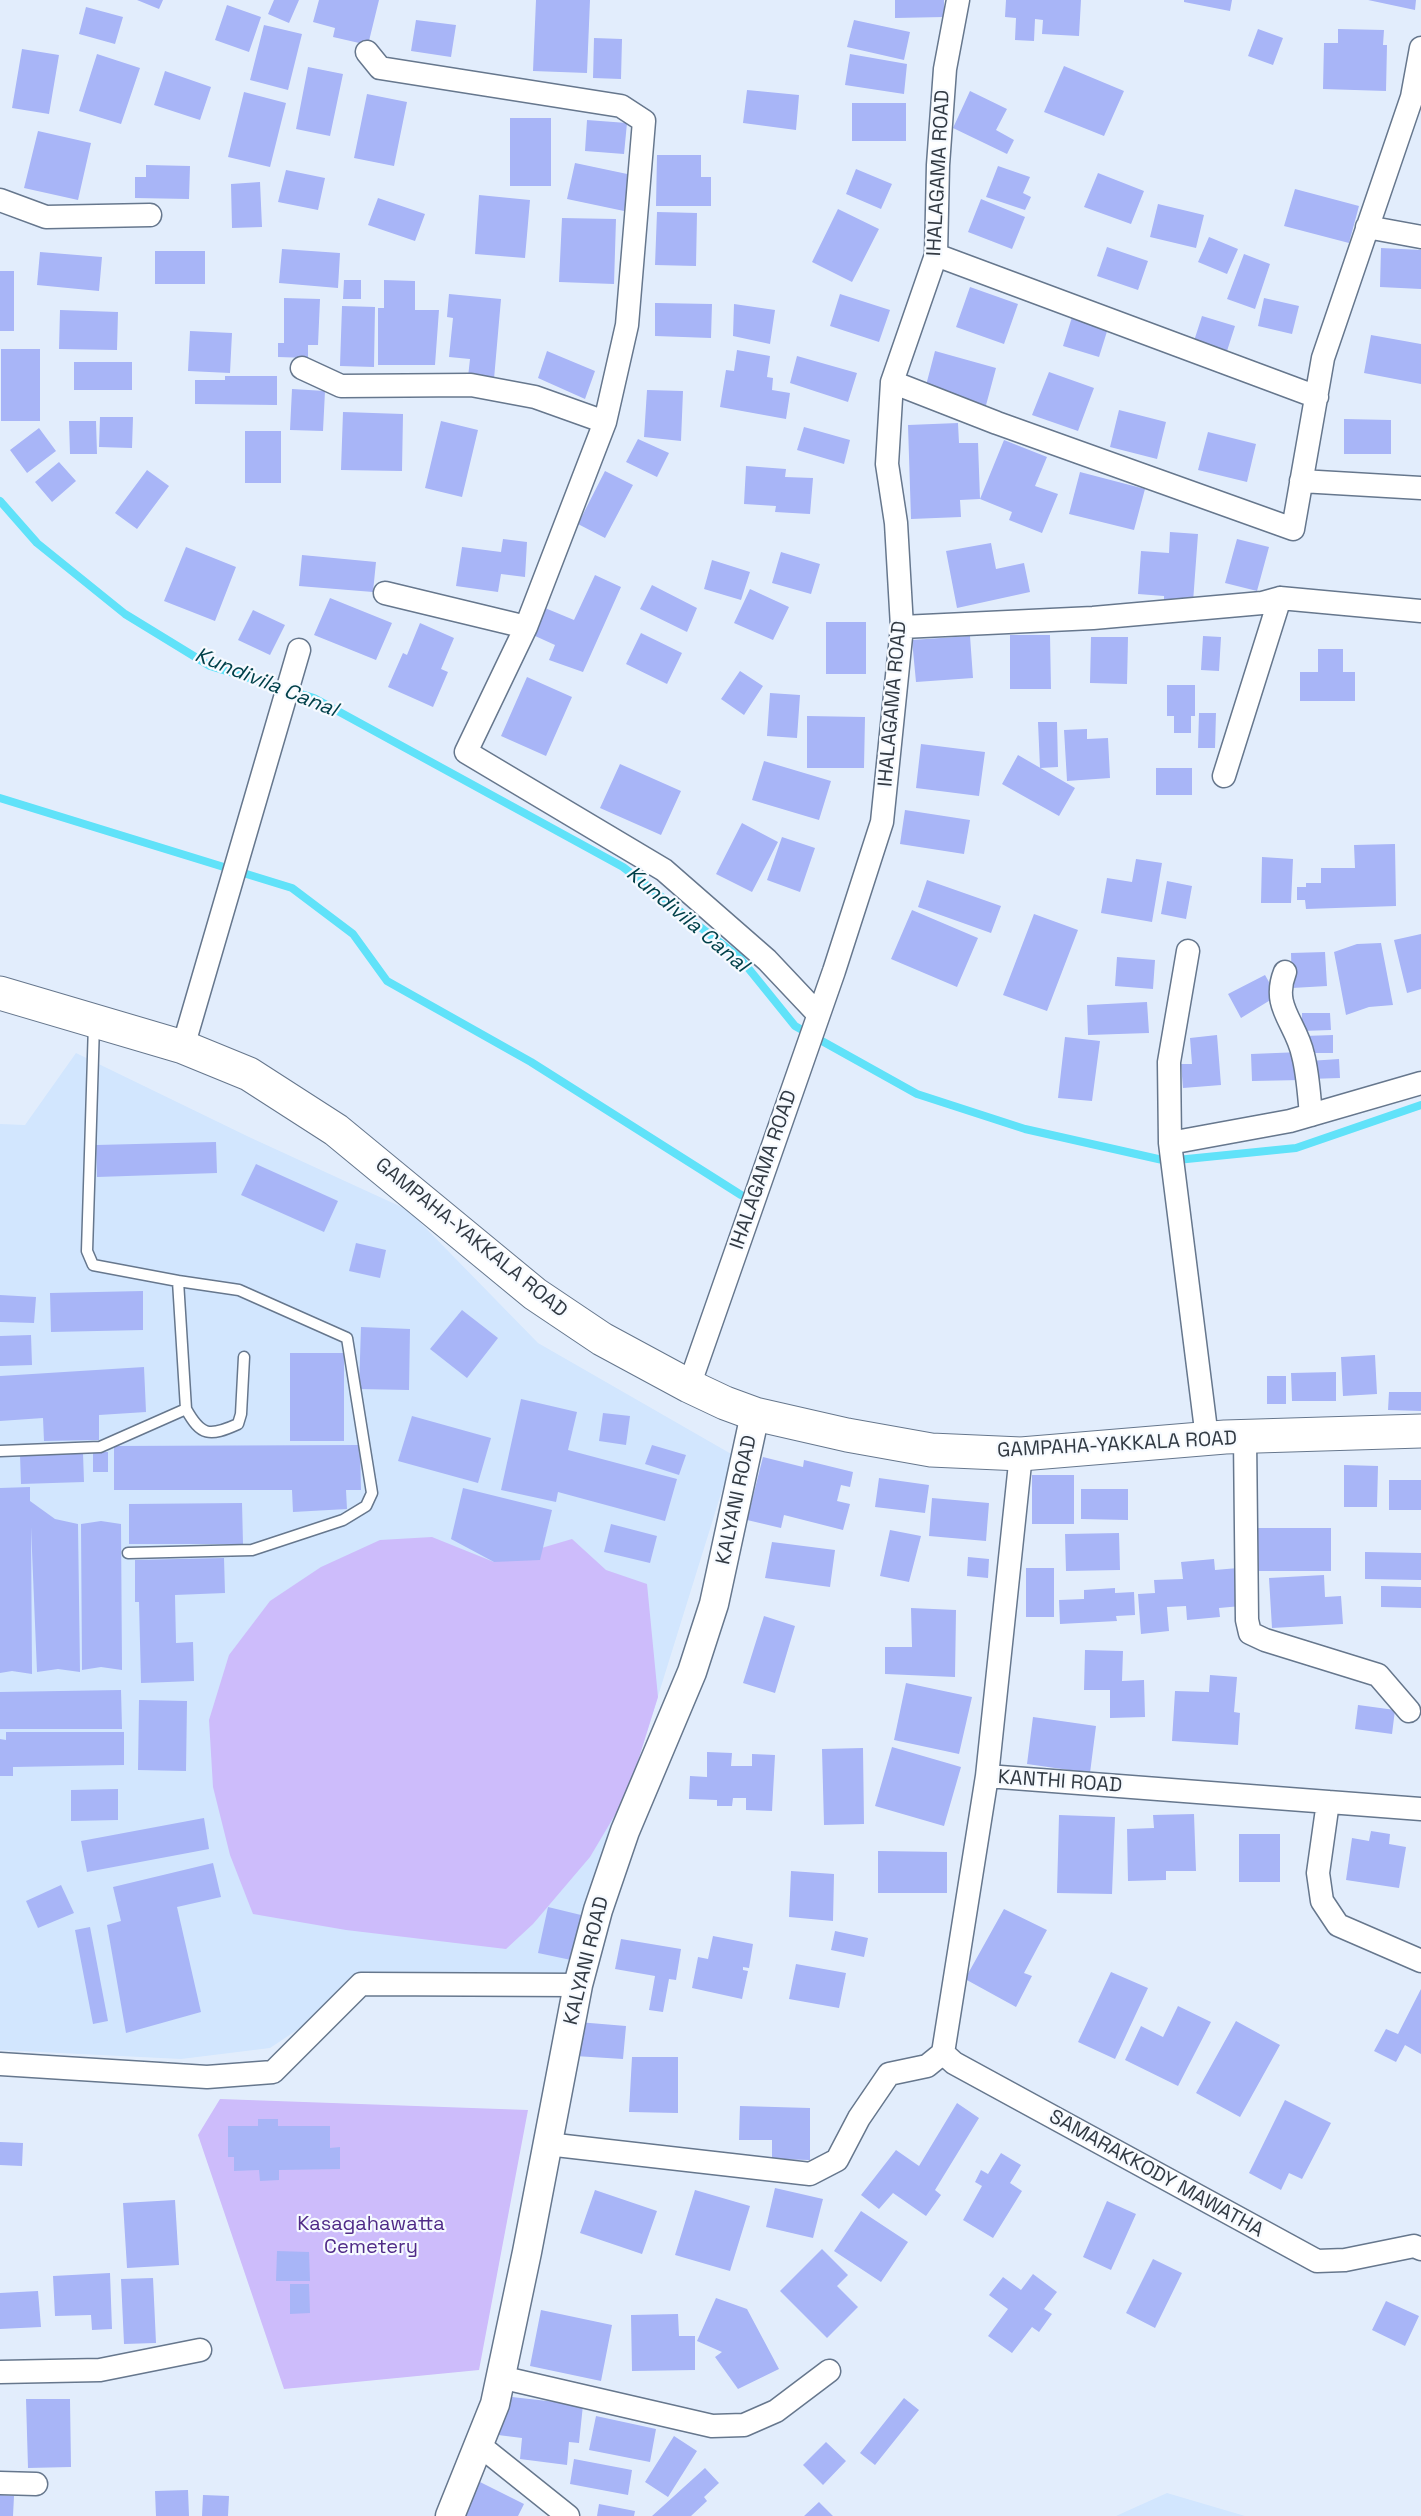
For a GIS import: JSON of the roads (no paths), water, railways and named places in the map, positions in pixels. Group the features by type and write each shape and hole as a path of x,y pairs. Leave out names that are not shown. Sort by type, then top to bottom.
{"highway":[{"name":"GAMPAHA-YAKKALA ROAD","path":"0,993 183,1047 249,1074 336,1130 566,1316 689,1386 755,1414 847,1435 931,1450 1021,1454 1206,1438 1421,1431"}],"street":[{"name":"IHALAGAMA ROAD","path":"689,1386 882,822 902,627 896,524 887,464 892,382 932,273 936,255 938,165 945,69 958,0"},
{"path":"892,382 997,423 1293,529 1323,358 1412,98 1421,48"},
{"path":"367,52 380,68 621,106 644,121 627,325 605,423 526,627 466,752 664,870 767,960 818,1014"},
{"path":"0,200 46,217 150,215"},
{"path":"1367,227 1421,237"},
{"path":"936,255 1317,396"},
{"path":"302,368 341,386 471,385 536,396 605,423"},
{"path":"1300,481 1421,488"},
{"path":"385,593 526,627"},
{"path":"902,627 1093,618 1262,603 1280,598 1421,611"},
{"path":"1224,776 1280,598"},
{"path":"183,1047 299,650"},
{"path":"1188,951 1169,1062 1170,1143 1206,1438"},
{"path":"1285,972 1279,987 1284,1011 1299,1036 1304,1056 1311,1115"},
{"path":"1170,1143 1290,1121 1421,1083"},
{"name":"KALYANI ROAD","path":"450,2516 495,2404 578,1984 598,1910 625,1831 692,1672 714,1604 755,1414"},
{"path":"1245,1437 1247,1620 1250,1633 1265,1640 1378,1675 1409,1712"},
{"name":"KANTHI ROAD","path":"1021,1454 987,1776 1421,1809"},
{"path":"547,2144 810,2174 837,2160 859,2118 889,2074 927,2066 943,2053 948,2009 987,1776"},
{"path":"1328,1802 1318,1873 1322,1901 1338,1925 1421,1961"},
{"path":"0,2064 207,2077 273,2072 361,1984 578,1984"},
{"name":"SAMARAKKODY MAWATHA","path":"943,2053 954,2063 1317,2261 1345,2260 1414,2246 1421,2249"},
{"path":"0,2372 100,2370 200,2350"},
{"path":"500,2377 712,2426 744,2425 776,2410 829,2371"},
{"path":"478,2444 568,2516"},
{"path":"0,2483 36,2484"}],"lane":[{"path":"94,1019 87,1251 93,1265 239,1290 347,1338 372,1493 366,1506 343,1520 252,1550 128,1553"},
{"path":"178,1281 186,1409 196,1426 207,1432 221,1431 238,1424 241,1414 244,1357"},
{"path":"0,1451 100,1447 186,1409"}],"waterway":[{"name":"Kundivila Canal","path":"0,501 37,543 125,614 210,666 314,698 623,867 740,958 795,1026 917,1094 1025,1129 1167,1161 1296,1148 1421,1105"},
{"path":"0,798 292,888 353,934 387,981 531,1062 741,1195"}],"park label":[{"name":"Kasagahawatta Cemetery","path":"371,2236"}]}
